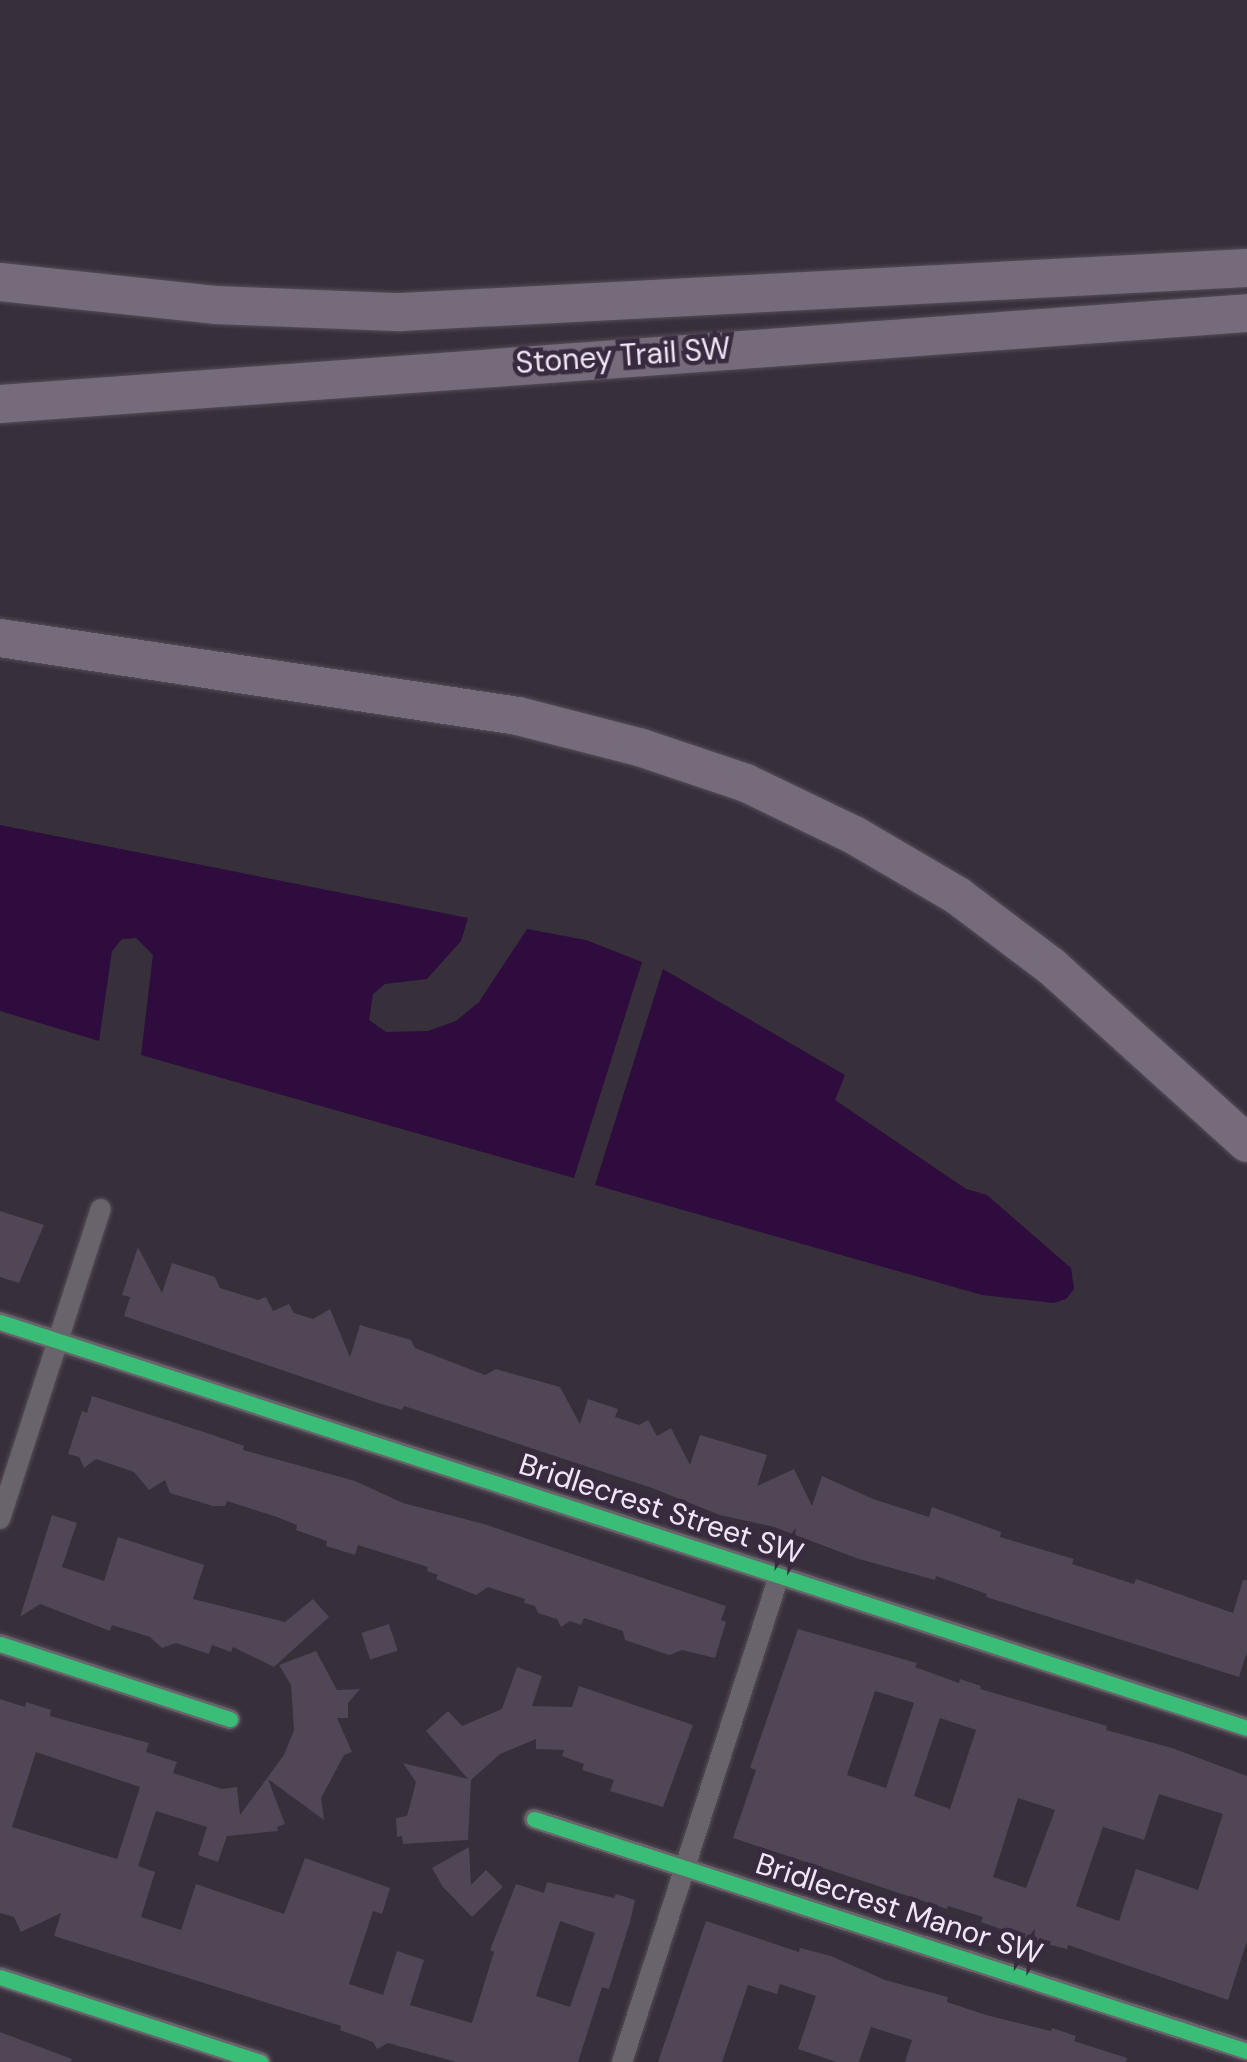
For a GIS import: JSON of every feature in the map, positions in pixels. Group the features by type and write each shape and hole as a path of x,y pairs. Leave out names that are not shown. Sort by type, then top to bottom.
{"highway":[{"path":"0,282 215,305 400,312 1029,276 1247,268"},
{"name":"Stoney Trail SW","path":"0,404 1247,313"},
{"path":"0,638 518,716 639,747 746,782 854,835 958,896 1050,966 1247,1143"}],"street":[{"path":"0,1519 101,1209"},
{"name":"Bridlecrest Street SW","path":"0,1322 1247,1728"},
{"path":"622,2062 779,1576"},
{"path":"0,1644 230,1719"},
{"name":"Bridlecrest Manor SW","path":"534,1819 1247,2051"},
{"path":"0,1977 260,2062"}],"shaded area":[{"path":"0,825 468,918 461,941 427,979 385,984 373,994 369,1020 386,1032 428,1031 456,1021 479,1002 527,929 586,940 642,962 574,1178 141,1055 153,955 136,938 122,939 112,951 99,1041 0,1011"},
{"path":"663,969 845,1075 835,1100 966,1189 987,1195 1071,1268 1074,1289 1066,1299 1054,1303 982,1295 595,1185"}],"building":[{"path":"0,1211 44,1225 19,1283 0,1277"},
{"path":"138,1247 162,1293 172,1263 215,1277 220,1288 258,1300 266,1297 273,1311 289,1304 294,1313 313,1319 330,1309 350,1357 360,1325 411,1340 415,1348 485,1375 496,1369 560,1387 580,1424 588,1399 618,1409 615,1417 639,1425 648,1420 657,1436 671,1428 690,1465 700,1435 767,1455 757,1486 794,1469 812,1506 822,1476 873,1499 929,1517 932,1507 1001,1532 1000,1537 1074,1559 1072,1564 1134,1584 1136,1579 1233,1613 1243,1580 1247,1580 1247,1652 1239,1677 986,1597 987,1594 936,1576 935,1580 859,1559 774,1527 720,1515 652,1488 404,1406 402,1410 378,1403 124,1316 130,1297 122,1295"},
{"path":"92,1396 244,1446 243,1450 355,1481 403,1503 484,1524 726,1606 721,1620 726,1622 715,1658 682,1650 669,1655 625,1640 623,1631 584,1618 581,1625 570,1621 561,1627 557,1619 538,1613 535,1606 524,1603 525,1599 488,1587 476,1595 436,1579 438,1575 427,1571 428,1567 358,1545 355,1555 326,1546 327,1541 296,1530 297,1525 277,1517 227,1501 225,1506 213,1506 170,1493 165,1480 149,1490 134,1472 96,1459 84,1468 79,1457 68,1454 82,1411 87,1413"},
{"path":"52,1515 77,1523 62,1567 104,1581 118,1537 204,1565 193,1599 285,1622 313,1599 329,1617 274,1667 233,1647 231,1652 212,1645 209,1654 176,1643 162,1648 150,1637 112,1625 110,1631 40,1604 20,1617"},
{"path":"389,1624 398,1651 370,1660 361,1633"},
{"path":"798,1629 917,1663 915,1667 959,1683 960,1679 981,1686 980,1689 1107,1726 1106,1730 1172,1748 1247,1776 1247,1941 1228,2000 1068,1945 1067,1949 1035,1941 981,1922 983,1917 948,1906 947,1909 733,1838 756,1770 750,1768","holes":["875,1691 914,1703 886,1788 847,1775","940,1718 976,1730 950,1809 914,1796","1159,1794 1223,1814 1198,1890 1136,1869 1119,1921 1076,1906 1103,1827 1144,1840","1018,1798 1055,1810 1026,1888 993,1877"]},
{"path":"316,1651 337,1690 360,1689 348,1703 348,1718 337,1718 352,1752 344,1755 321,1798 324,1820 268,1779 285,1824 277,1827 278,1831 227,1836 218,1862 198,1855 207,1827 156,1811 138,1866 155,1872 141,1917 181,1930 196,1884 284,1914 305,1858 390,1888 382,1914 373,1911 349,1984 383,1995 397,1951 424,1960 410,2005 472,2023 494,1952 490,1950 516,1884 544,1893 547,1882 635,1900 609,1989 602,1987 578,2062 456,2062 388,2043 377,2049 373,2042 340,2030 341,2026 54,1936 61,1913 21,1932 14,1917 0,1913 0,1699 25,1707 26,1702 51,1710 50,1716 149,1743 146,1752 177,1762 173,1773 222,1789 237,1787 240,1815 284,1755 294,1730 291,1685 279,1665","holes":["36,1752 140,1787 117,1859 12,1827","560,1921 595,1933 570,2007 536,1996"]},
{"path":"517,1667 542,1676 532,1706 572,1707 579,1686 693,1725 663,1807 610,1791 614,1780 582,1770 584,1764 562,1756 564,1750 536,1749 536,1739 500,1754 471,1780 468,1840 403,1844 402,1836 397,1837 396,1818 407,1816 416,1782 403,1763 468,1779 426,1731 448,1711 462,1726 502,1709"},
{"path":"469,1847 471,1885 486,1870 503,1887 472,1917 443,1887 432,1868"},
{"path":"706,1921 799,1952 800,1948 831,1956 885,1980 948,1997 947,2002 986,2015 1076,2036 1074,2041 1127,2058 1126,2062 905,2062 912,2040 871,2027 859,2062 836,2062 798,2049 816,1996 780,1984 777,1994 748,1985 722,2062 658,2062"},
{"path":"0,2032 72,2059 71,2062 0,2062"}],"cycle path":[{"path":"0,1322 1247,1728"},
{"path":"0,1644 230,1719"},
{"path":"534,1819 1247,2051"},
{"path":"0,1977 260,2062"}]}
